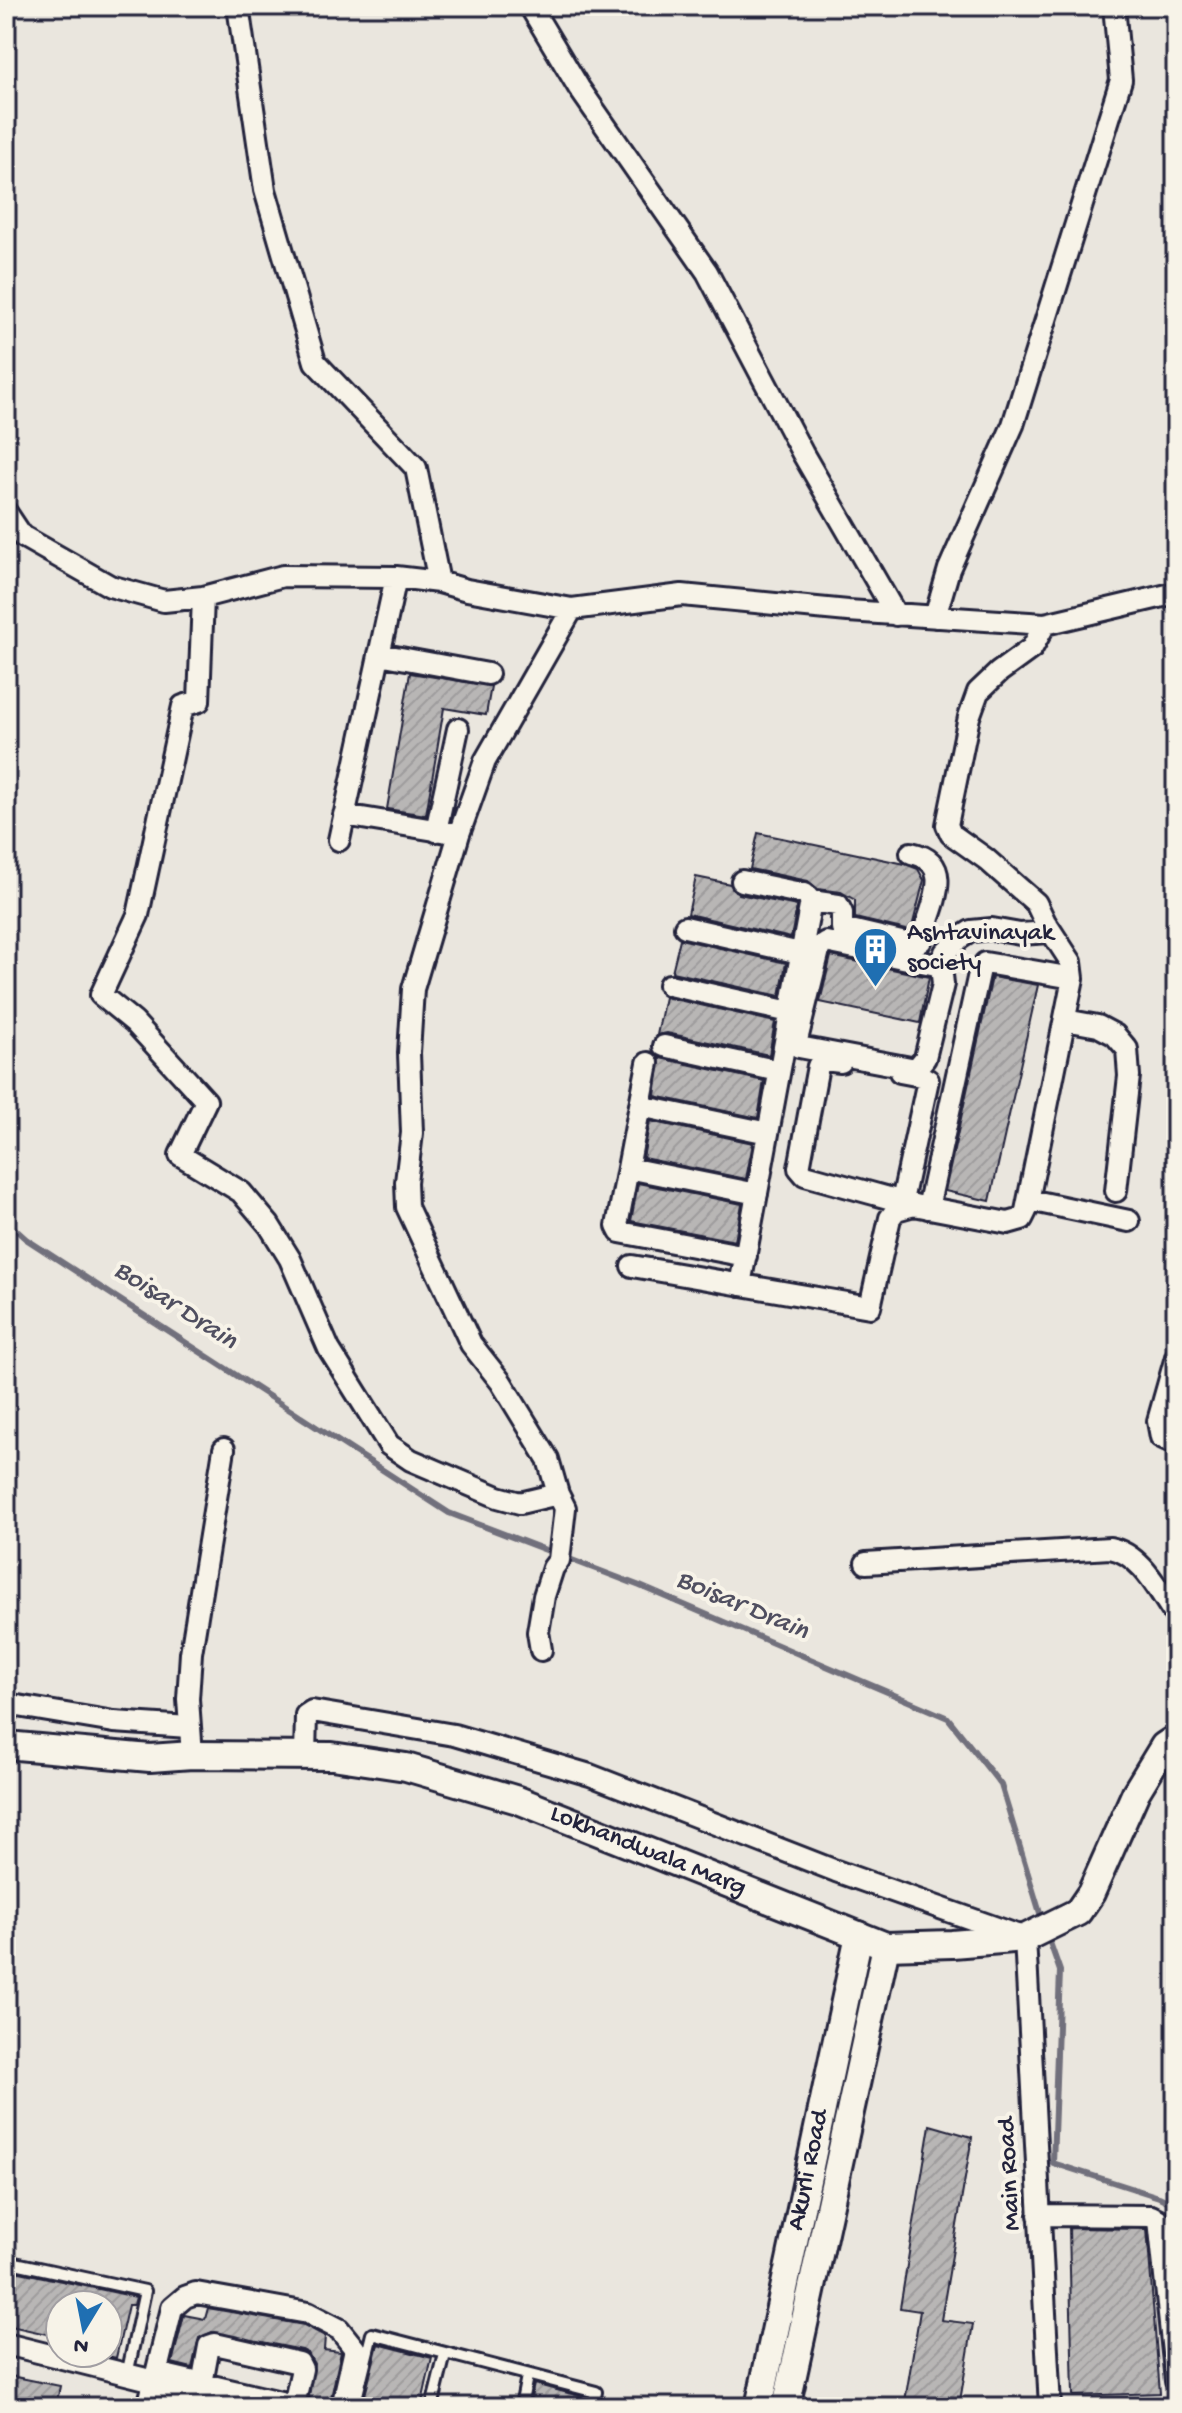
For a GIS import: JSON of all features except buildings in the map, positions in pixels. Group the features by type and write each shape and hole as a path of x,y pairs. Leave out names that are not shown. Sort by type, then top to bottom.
{"street":[{"path":"238,6 265,190 315,362 416,468 439,582"},
{"path":"530,6 579,88 707,272 803,454 896,615"},
{"path":"935,617 949,569 1013,425 1121,80 1114,6"},
{"path":"6,512 14,536 110,586 164,601 203,597 283,576 396,577 439,582 572,609 682,595 896,615 1045,624 1176,593"},
{"path":"339,840 396,577"},
{"path":"203,597 199,701 183,706 138,915 101,995 134,1022 206,1101 180,1155 241,1192 269,1225 290,1259 329,1349 389,1445 411,1460 498,1497 520,1503 562,1501"},
{"path":"541,1650 538,1632 544,1596 553,1568 559,1560 562,1501 548,1459 501,1382 471,1344 407,1207 406,1182 412,1133 409,1053 413,989 477,782 485,761 572,609"},
{"path":"915,1205 928,1080 921,1076 824,1060 818,1066 799,1168 805,1175 915,1205 1008,1223 1022,1219 1029,1200 1065,1020 1073,978 1071,962 1050,932 1036,903 986,859 951,834 947,825 969,717 978,692 1032,648 1045,624"},
{"path":"379,654 488,674"},
{"path":"436,831 458,729"},
{"path":"447,777 477,782"},
{"path":"344,815 459,834"},
{"path":"911,853 927,856 936,866 939,879 921,941"},
{"path":"742,881 805,894 811,901 838,905 842,913 842,928 914,945 921,941 951,946"},
{"path":"740,1285 811,901"},
{"path":"685,927 800,953"},
{"path":"941,966 826,942 820,946 797,1040 799,1047 916,1069 925,1058 943,984 941,966 945,952 971,931 1050,932"},
{"path":"915,1205 983,966 1073,978"},
{"path":"669,985 790,1012"},
{"path":"1065,1020 1098,1026 1115,1035 1127,1049 1129,1076 1116,1191"},
{"path":"664,1046 779,1071"},
{"path":"648,1063 617,1226 620,1232 746,1256"},
{"path":"640,1106 768,1133"},
{"path":"628,1168 757,1194"},
{"path":"1029,1200 1129,1221"},
{"path":"632,1266 870,1307 890,1218 896,1210 915,1205"},
{"path":"1176,1357 1158,1421 1161,1437 1176,1444"},
{"path":"192,1755 188,1699 191,1653 224,1449"},
{"path":"866,1563 1110,1548 1123,1551 1140,1566 1176,1616"},
{"path":"6,1704 114,1722 189,1727"},
{"path":"305,1755 306,1715 312,1711 454,1735 590,1775 836,1871 1028,1937"},
{"name":"Lokhandwala Marg","path":"6,1745 150,1758 192,1755 332,1756 406,1767 479,1787 886,1946 1028,1937 1078,1912 1091,1893 1136,1792 1164,1746 1176,1738"},
{"name":"Akurli Road","path":"759,2407 859,1935"},
{"name":"Main Road","path":"1028,1937 1050,2407"},
{"name":"Akurli Road","path":"786,2407 886,1946"},
{"path":"1039,2215 1151,2216 1159,2220 1176,2381"},
{"path":"153,2387 172,2308 185,2297 196,2293 308,2313 339,2329 355,2349 342,2407"},
{"path":"6,2344 127,2375 153,2387 205,2397 298,2406 302,2369 299,2363 215,2344 209,2346 205,2397"},
{"path":"205,2397 236,2407"}],"lane":[{"path":"6,2261 145,2291 127,2375"},
{"path":"354,2407 372,2334 596,2392 593,2407"},
{"path":"432,2407 445,2354"},
{"path":"521,2407 527,2376"}],"waterway":[{"name":"Boisar Drain","path":"6,1221 26,1239 449,1513 640,1586 948,1718 1001,1785 1043,1923"},
{"name":"Boisar Drain","path":"1047,1934 1060,1971 1053,2163 1176,2205"}],"place":[{"name":"Ashtavinayak society","path":"876,988"}]}
